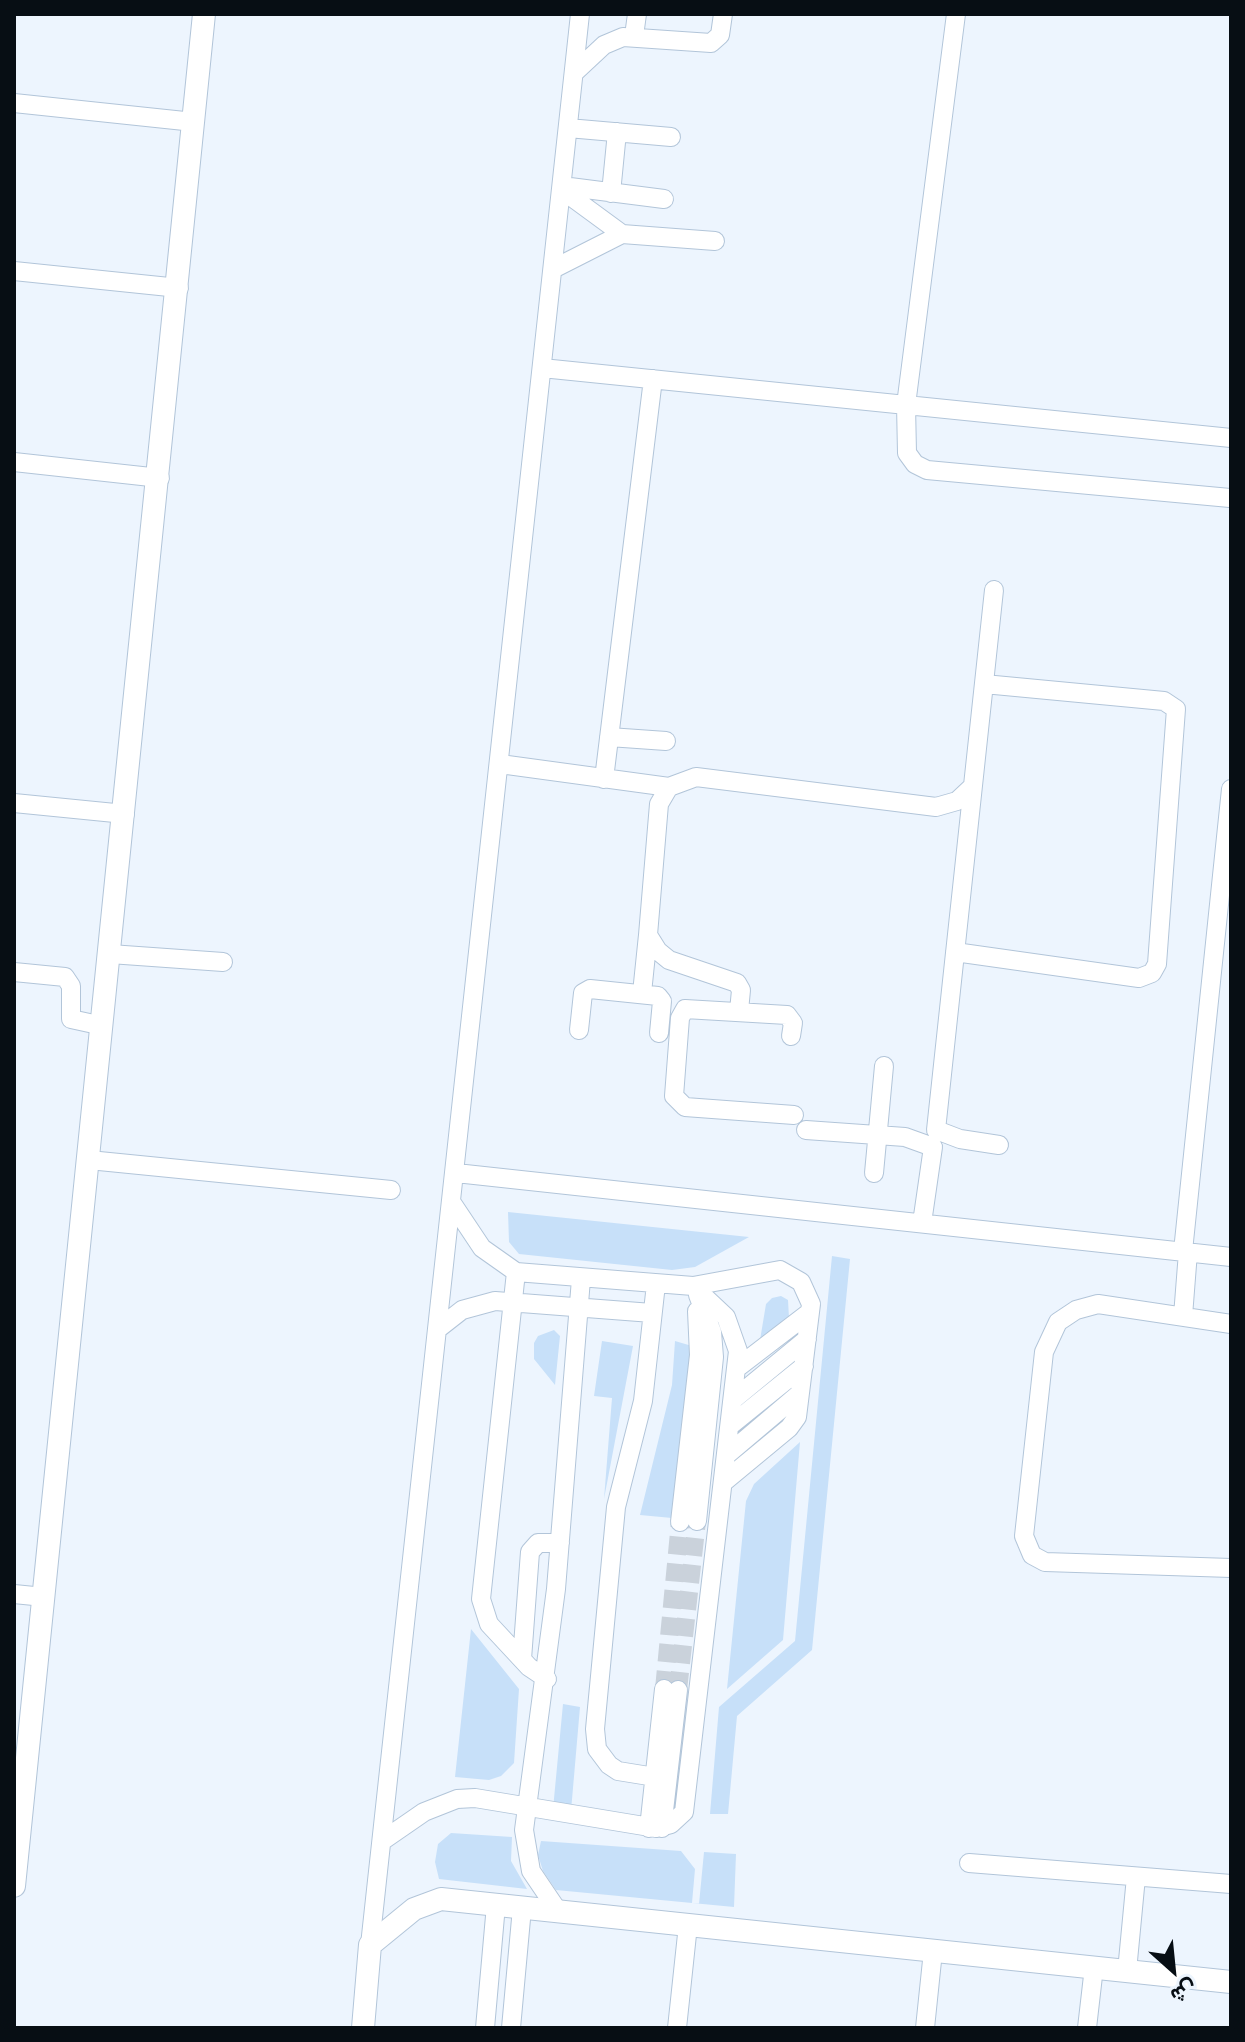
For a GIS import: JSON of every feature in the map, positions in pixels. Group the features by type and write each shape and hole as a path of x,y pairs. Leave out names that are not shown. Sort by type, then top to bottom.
{"main road":[{"path":"14,1886 160,478 204,14"},
{"path":"363,2028 370,1945 403,1917 441,1899 1231,1982"}],"street":[{"path":"370,1945 580,14"},
{"path":"634,36 637,14"},
{"path":"574,73 604,45 634,36 711,43 720,35 723,14"},
{"path":"956,14 906,405 907,453 915,464 927,470 1230,498"},
{"path":"14,103 194,122"},
{"path":"568,128 671,137"},
{"path":"611,193 617,132"},
{"path":"562,188 664,199"},
{"path":"562,188 622,234"},
{"path":"553,269 622,234 715,241"},
{"path":"14,271 179,288"},
{"path":"542,368 1231,438"},
{"path":"604,779 653,379"},
{"path":"14,462 160,478"},
{"path":"922,1223 935,1138 994,590"},
{"path":"955,952 1139,978 1148,976 1157,964 1176,709 1164,701 984,684"},
{"path":"609,737 666,741"},
{"path":"500,764 669,787 696,777 936,807 957,801 973,786"},
{"path":"642,993 659,804 669,787"},
{"path":"1183,1316 1186,1252 1231,789"},
{"path":"14,812 14,803 125,814"},
{"path":"936,807 954,823 966,845"},
{"path":"648,935 658,951 669,960 737,983 741,990 739,1011"},
{"path":"110,954 223,962"},
{"path":"14,972 65,977 70,982 71,1019 103,1026"},
{"path":"579,1030 584,990 642,993 661,998 659,1033"},
{"path":"791,1036 793,1023 787,1015 692,1007 683,1012 674,1100 685,1107 794,1115"},
{"path":"874,1173 884,1066"},
{"path":"806,1130 960,1139 999,1145"},
{"path":"89,1160 391,1190"},
{"path":"456,1173 1231,1257"},
{"path":"452,1203 482,1248 516,1272 693,1286 780,1270 801,1282 808,1292 804,1360 789,1428 731,1425"},
{"path":"516,1272 481,1599 489,1624 522,1659 547,1679"},
{"path":"558,1911 531,1871 525,1851 547,1679 581,1279"},
{"path":"655,1777 618,1771 602,1758 595,1739 616,1507 643,1401 656,1284"},
{"path":"382,1841 424,1812 457,1799 475,1798 528,1810 656,1828 678,1819 688,1804 738,1351 732,1328 718,1308 693,1286"},
{"path":"689,1522 699,1355 693,1286"},
{"path":"439,1328 472,1305 514,1302 652,1313"},
{"path":"1231,1324 1098,1304 1067,1315 1051,1331 1044,1352 1025,1543 1032,1555 1052,1563 1231,1568"},
{"path":"731,1425 804,1360"},
{"path":"731,1425 804,1360"},
{"path":"731,1425 804,1360"},
{"path":"522,1659 530,1552 538,1543 560,1543"},
{"path":"14,1594 44,1597"},
{"path":"671,1690 656,1828 655,1777 671,1690"},
{"path":"969,1863 1231,1884"},
{"path":"1127,1971 1136,1877"},
{"path":"485,2028 496,1905"},
{"path":"511,2028 522,1908"},
{"path":"677,2028 688,1925"},
{"path":"925,2028 933,1951"},
{"path":"1087,2028 1094,1967"}],"shaded area":[{"path":"508,1212 749,1237 695,1267 672,1270 519,1254 509,1242"},
{"path":"832,1256 850,1259 812,1650 737,1716 728,1814 710,1814 719,1707 795,1641"},
{"path":"781,1296 788,1300 789,1318 760,1340 766,1304 772,1298"},
{"path":"554,1330 560,1336 555,1385 534,1359 534,1343 538,1336"},
{"path":"602,1341 633,1346 604,1499 612,1398 594,1396"},
{"path":"675,1341 692,1346 672,1518 640,1515 672,1385"},
{"path":"800,1442 783,1640 727,1689 746,1501 754,1484"},
{"path":"471,1629 519,1689 514,1763 501,1776 489,1780 455,1777"},
{"path":"563,1704 580,1707 571,1811 553,1809"},
{"path":"451,1833 512,1837 511,1861 527,1889 439,1879 435,1862 438,1844"},
{"path":"541,1841 681,1851 695,1869 692,1903 556,1890 543,1871 538,1855"},
{"path":"704,1852 736,1854 734,1907 699,1904"}],"tunnel":[{"path":"678,1690 697,1521"},
{"path":"664,1689 680,1522"}]}
